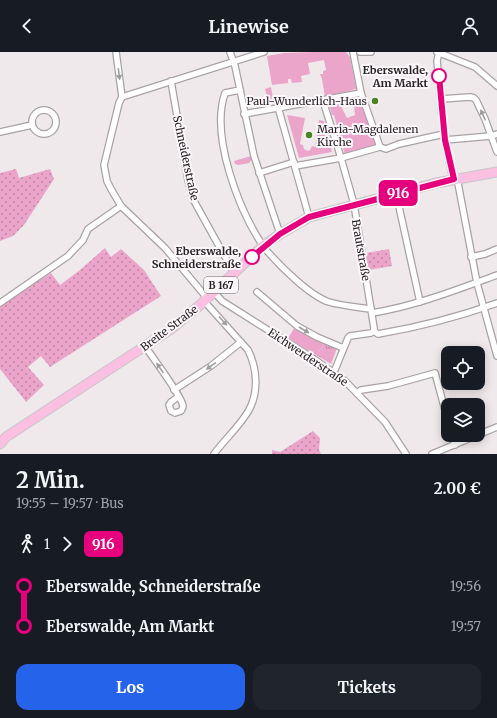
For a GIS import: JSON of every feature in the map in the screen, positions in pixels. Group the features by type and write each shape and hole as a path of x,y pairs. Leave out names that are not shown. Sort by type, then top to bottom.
{"main road":[{"name":"Breite Straße","path":"0,444 6,437 179,323 234,273 265,249 280,234 309,217 396,193 497,172"}],"street":[{"path":"116,52 122,97 119,103 104,165 105,173 111,189 122,206 165,248 208,297 248,350 252,358 256,391 249,410 214,454"},
{"path":"230,52 259,173 280,234"},
{"path":"122,97 264,52"},
{"path":"353,52 361,93 380,147"},
{"path":"360,52 371,52"},
{"path":"497,86 475,67 438,52 437,60 445,137 461,201 471,257 497,356"},
{"name":"Schneiderstraße","path":"171,81 188,180 194,201 234,273"},
{"path":"240,90 225,93 221,109 222,135 227,161 235,189 245,215 254,233 265,249 314,294 328,302 372,311 396,309 497,275"},
{"path":"244,114 361,93"},
{"path":"441,99 470,97 476,100 485,119 497,152"},
{"name":"Brautstraße","path":"323,101 354,204 374,331"},
{"path":"278,107 309,217"},
{"path":"43,109 51,112 56,119 56,123 52,131 45,134 36,132 32,125 31,120 35,113 43,109"},
{"path":"0,132 32,125"},
{"path":"259,173 294,164 341,158 380,147 386,149 399,144 445,137 491,136 497,134"},
{"path":"396,193 420,302"},
{"path":"0,303 68,256 82,240 88,229 122,206"},
{"path":"471,257 485,254 497,249"},
{"path":"257,292 306,332 343,348"},
{"name":"Eichwerderstraße","path":"208,297 222,301 334,372 385,422 406,454"},
{"path":"334,372 343,348 350,336 371,333 374,331 378,334 420,326 497,302"},
{"path":"174,390 211,366 241,342"},
{"path":"145,346 178,397"},
{"path":"357,393 361,390 388,386 434,373 441,398"},
{"path":"432,454 497,427"}],"green space":[{"path":"346,52 350,57 356,89 325,97 320,74 323,74 323,71 326,70 324,60 308,63 310,74 301,76 302,82 292,83 291,79 288,79 288,83 272,85 267,56 284,53"},
{"path":"271,87 274,104 269,105 265,89"},
{"path":"340,100 341,106 347,118 355,115 354,106 361,104 377,146 345,155 334,115 332,115 329,104 330,102"},
{"path":"287,115 305,118 300,144 303,145 304,149 308,151 312,146 315,147 319,120 324,121 332,152 299,158"},
{"path":"251,156 252,159 249,163 239,165 235,164 234,161"},
{"path":"16,169 19,178 50,169 54,179 24,225 13,236 0,241 0,173"},
{"path":"105,248 111,257 121,249 144,270 161,296 50,367 41,356 28,367 44,385 26,402 0,369 0,305 51,273 60,285"},
{"path":"389,249 392,266 369,270 366,253"},
{"path":"295,327 325,343 316,355 288,338"},
{"path":"325,343 337,348 331,364 316,355"},
{"path":"313,431 320,438 319,450 321,454 272,454 272,450 280,452"}],"bus line":[{"name":"916","path":"252,257 263,246 280,234 318,213 454,179 445,140 439,76"}],"place":[{"name":"Eberswalde, Am Markt","path":"439,76"},
{"name":"Paul-Wunderlich-Haus","path":"375,101"},
{"name":"Maria-Magdalenen Kirche","path":"309,135"},
{"name":"Eberswalde, Schneiderstraße","path":"252,257"}]}
